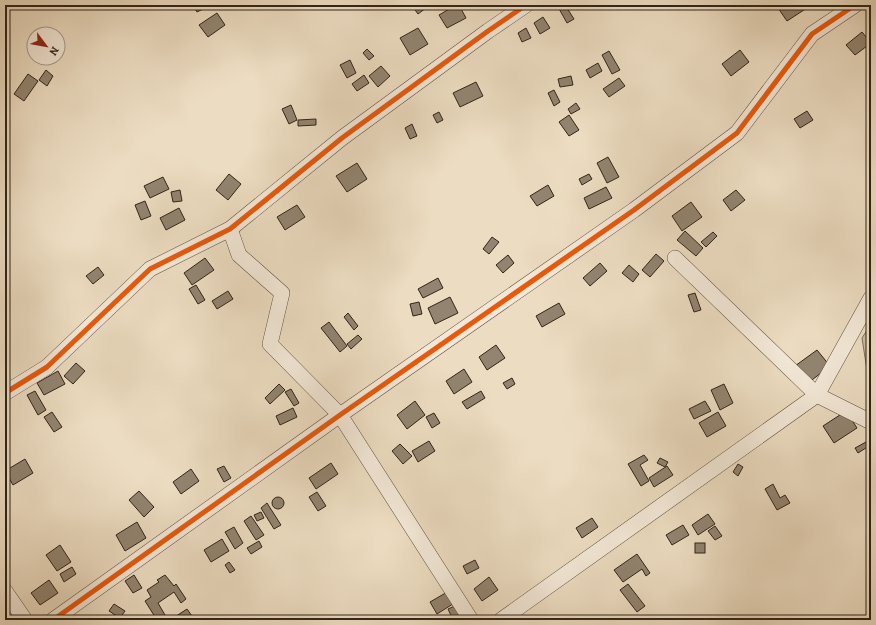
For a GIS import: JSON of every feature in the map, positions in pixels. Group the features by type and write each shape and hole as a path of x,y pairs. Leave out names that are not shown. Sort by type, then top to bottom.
{"street":[{"path":"5,393 48,367 150,269 230,229 342,138 526,5"},
{"path":"53,620 340,415 634,210 737,133 812,34 855,5"},
{"path":"230,229 238,255 282,293 270,344 340,415 471,620"},
{"path":"675,258 817,395 871,422"},
{"path":"501,620 817,395 871,298"},
{"path":"5,591 25,620"}],"shaded area":[{"path":"871,324 871,396 862,338"}],"building":[{"path":"193,5 206,5 207,7 197,12"},
{"path":"416,5 430,5 418,14 413,7"},
{"path":"456,5 459,5 466,18 447,28 439,15"},
{"path":"565,5 574,19 567,23 558,7"},
{"path":"782,5 805,5 807,8 787,21 778,8"},
{"path":"217,13 225,25 208,37 199,25"},
{"path":"543,17 550,28 540,34 534,23"},
{"path":"418,28 428,44 410,55 400,38"},
{"path":"526,28 531,38 522,42 518,33"},
{"path":"862,32 871,43 855,55 846,45"},
{"path":"367,49 374,56 369,60 363,53"},
{"path":"740,50 749,62 731,76 722,64"},
{"path":"609,51 620,70 612,74 602,55"},
{"path":"350,60 356,73 347,78 340,65"},
{"path":"598,63 602,71 590,78 586,70"},
{"path":"381,66 390,76 378,87 369,76"},
{"path":"46,70 53,76 47,86 39,80"},
{"path":"28,74 38,81 24,101 14,94"},
{"path":"364,75 369,83 357,91 352,84"},
{"path":"571,76 573,85 560,87 558,79"},
{"path":"619,78 625,86 609,97 603,89"},
{"path":"476,82 483,96 460,107 453,93"},
{"path":"554,90 560,102 554,106 548,93"},
{"path":"576,103 580,109 571,114 568,109"},
{"path":"291,105 297,120 289,124 282,109"},
{"path":"807,111 813,120 800,128 794,119"},
{"path":"439,112 443,120 437,123 433,115"},
{"path":"569,115 579,130 569,136 559,122"},
{"path":"316,119 316,125 298,126 298,120"},
{"path":"412,124 417,136 410,139 405,128"},
{"path":"608,157 619,177 607,183 597,163"},
{"path":"357,163 367,179 347,192 336,176"},
{"path":"229,174 241,184 228,200 216,190"},
{"path":"589,174 592,179 582,185 579,179"},
{"path":"163,177 169,189 150,198 144,186"},
{"path":"548,185 554,196 537,206 530,196"},
{"path":"606,187 612,198 589,209 584,198"},
{"path":"180,190 182,201 173,202 171,192"},
{"path":"736,190 745,200 731,211 723,200"},
{"path":"145,201 151,216 141,220 135,205"},
{"path":"691,202 702,217 682,231 672,216"},
{"path":"297,205 305,217 285,230 277,217"},
{"path":"179,208 185,220 166,230 160,218"},
{"path":"685,231 703,248 696,256 677,240"},
{"path":"713,232 717,236 706,247 701,242"},
{"path":"492,237 499,242 489,254 483,249"},
{"path":"656,254 664,261 650,277 642,270"},
{"path":"508,255 514,263 503,273 496,265"},
{"path":"205,258 214,270 192,285 184,273"},
{"path":"600,263 607,271 590,286 583,278"},
{"path":"629,265 639,274 633,282 622,273"},
{"path":"98,267 104,275 93,284 86,276"},
{"path":"438,278 443,288 423,298 418,289"},
{"path":"196,285 205,300 198,304 189,289"},
{"path":"228,291 233,299 217,309 212,301"},
{"path":"695,293 701,310 694,312 688,295"},
{"path":"450,297 458,313 435,324 428,308"},
{"path":"419,302 422,314 413,316 410,304"},
{"path":"559,303 565,314 542,327 536,316"},
{"path":"348,313 358,326 354,330 344,317"},
{"path":"329,322 347,346 340,352 321,328"},
{"path":"358,335 362,339 351,349 347,344"},
{"path":"496,345 505,358 487,370 479,357"},
{"path":"817,350 830,366 808,383 795,366"},
{"path":"76,363 85,371 73,384 64,376"},
{"path":"464,369 472,382 454,394 446,381"},
{"path":"58,371 65,384 44,395 37,383"},
{"path":"512,378 515,384 507,389 503,383"},
{"path":"279,384 285,390 270,404 265,398"},
{"path":"724,384 733,403 720,410 711,390"},
{"path":"291,389 299,403 294,406 285,392"},
{"path":"35,391 46,410 38,415 27,395"},
{"path":"481,391 485,398 467,409 462,402"},
{"path":"415,401 425,415 407,429 397,415"},
{"path":"705,401 711,411 694,419 689,409"},
{"path":"293,408 297,417 280,425 276,416"},
{"path":"846,411 857,428 834,443 823,426"},
{"path":"52,412 62,427 54,432 44,417"},
{"path":"718,412 726,426 707,437 699,423"},
{"path":"434,413 440,423 432,428 426,417"},
{"path":"429,441 435,451 418,462 412,451"},
{"path":"866,442 869,446 858,453 855,448"},
{"path":"400,444 412,456 403,464 392,451"},
{"path":"644,455 648,460 640,465 649,481 641,486 628,464"},
{"path":"660,458 668,462 665,467 657,463"},
{"path":"25,459 33,473 13,485 5,471"},
{"path":"331,463 338,474 316,489 309,478"},
{"path":"738,464 743,467 738,476 733,472"},
{"path":"224,466 231,478 224,482 217,469"},
{"path":"667,466 673,475 654,487 649,478"},
{"path":"191,469 199,481 181,494 173,482"},
{"path":"773,484 780,498 785,495 790,503 777,510 765,489"},
{"path":"139,491 154,507 144,517 129,500"},
{"path":"317,492 326,506 318,511 309,497"},
{"path":"276,497 280,497 284,503 280,509 276,509 272,505 272,501"},
{"path":"267,503 281,525 274,529 261,508"},
{"path":"261,512 264,518 257,521 254,515"},
{"path":"708,514 715,524 698,535 692,525"},
{"path":"251,516 264,535 256,540 244,521"},
{"path":"592,518 598,527 582,538 576,528"},
{"path":"137,522 146,538 125,551 116,535"},
{"path":"683,525 689,535 672,545 666,535"},
{"path":"715,526 722,536 715,540 708,531"},
{"path":"234,527 243,543 235,549 225,532"},
{"path":"222,539 229,551 211,562 204,550"},
{"path":"259,541 262,547 251,554 247,548"},
{"path":"695,543 705,543 705,553 695,553"},
{"path":"60,545 71,562 57,571 46,555"},
{"path":"637,554 650,573 646,576 642,569 623,582 614,570"},
{"path":"475,560 479,568 467,574 463,566"},
{"path":"229,562 235,570 230,573 225,565"},
{"path":"72,567 76,574 64,582 60,574"},
{"path":"134,575 142,588 133,593 125,581"},
{"path":"165,575 174,586 176,584 186,599 181,603 174,592 158,603 165,615 157,620 145,601 151,597 147,590 159,582 157,580"},
{"path":"489,577 498,590 482,601 474,589"},
{"path":"49,580 58,593 40,605 31,593"},
{"path":"628,584 645,606 637,612 620,590"},
{"path":"449,591 456,602 437,614 430,602"},
{"path":"114,604 125,611 120,618 109,611"},
{"path":"457,605 463,619 453,620 448,609"},
{"path":"187,609 192,616 186,620 170,620"}],"cycle path":[{"path":"5,393 47,367 150,269 230,229 342,138 526,5"},
{"path":"53,620 340,415 634,210 737,133 812,34 855,5"}]}
